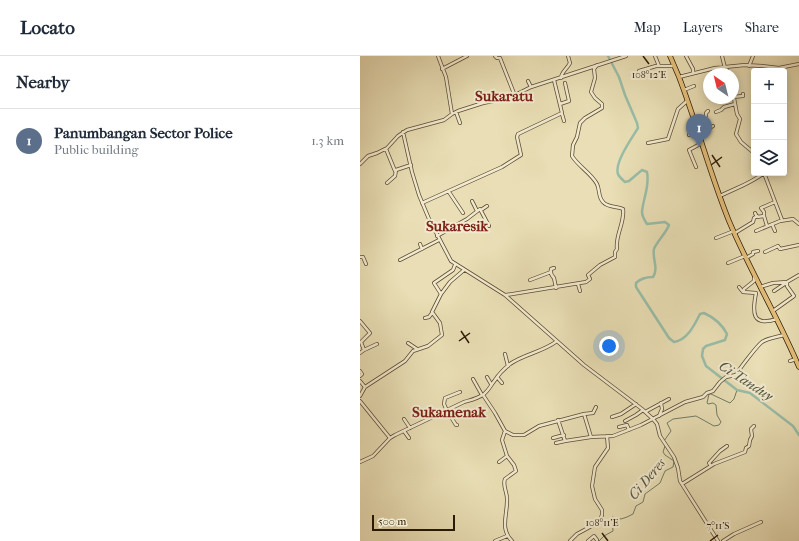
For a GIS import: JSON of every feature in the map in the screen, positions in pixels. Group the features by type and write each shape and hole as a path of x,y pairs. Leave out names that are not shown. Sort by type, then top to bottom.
{"main road":[{"path":"670,56 679,76 720,196 734,232 785,335 799,367"}],"street":[{"path":"438,56 446,77 452,114"},
{"path":"442,69 467,56"},
{"path":"495,56 500,58 515,96"},
{"path":"561,78 561,74 570,63 568,56"},
{"path":"360,164 368,155 386,149 403,132 444,120 456,112 483,103 515,96 531,87 626,56"},
{"path":"655,56 659,66"},
{"path":"686,56 693,69 693,73"},
{"path":"722,56 726,68 740,66 762,66 771,68"},
{"path":"749,66 753,56"},
{"path":"781,68 799,64"},
{"path":"505,295 578,284 589,280 588,275 600,265 615,258 617,240 624,217 623,209 611,206 601,200 597,184 572,156 573,144 577,138 579,124 585,118 602,108 602,103 595,98 591,91 595,78 594,70 597,65"},
{"path":"639,71 659,66 675,66"},
{"path":"740,66 741,71"},
{"path":"679,76 703,71"},
{"path":"554,80 564,121"},
{"path":"528,81 531,87"},
{"path":"560,104 569,101 565,83"},
{"path":"684,90 694,86"},
{"path":"739,96 743,96 743,94"},
{"path":"648,142 668,139 678,109 688,101"},
{"path":"716,112 724,107 735,104 737,116 740,120 736,133 741,142 751,150"},
{"path":"695,121 706,117 706,113 708,111"},
{"path":"456,112 460,123"},
{"path":"422,203 449,192 518,158 521,154 517,138 518,134 562,114"},
{"path":"689,136 713,126"},
{"path":"403,132 414,178 422,203 437,236 451,261 520,306 537,324 590,370 636,404 653,419 657,424 660,436 673,454 678,466 679,480 718,541"},
{"path":"696,167 689,150 702,143"},
{"path":"386,149 396,171"},
{"path":"387,183 394,176 396,171 411,165"},
{"path":"720,196 742,187 760,176"},
{"path":"765,176 782,220"},
{"path":"449,192 463,213"},
{"path":"472,201 477,211"},
{"path":"767,226 764,212 761,208 775,202"},
{"path":"437,236 487,206"},
{"path":"481,210 489,226"},
{"path":"716,238 734,232 753,221 757,216 764,216"},
{"path":"756,231 782,220 793,219 799,224"},
{"path":"772,224 775,231"},
{"path":"400,260 439,240"},
{"path":"420,244 422,249"},
{"path":"765,252 778,246 780,249 799,245"},
{"path":"728,263 753,254 753,252 758,252"},
{"path":"360,256 366,264"},
{"path":"441,294 434,283 453,270 455,265"},
{"path":"530,280 551,272 551,269 554,268"},
{"path":"425,318 429,317 432,313 441,294 450,282 464,270"},
{"path":"551,272 556,288"},
{"path":"774,291 799,275"},
{"path":"744,292 744,289 754,281 755,277"},
{"path":"760,287 773,282 787,282"},
{"path":"773,311 794,296 787,286 787,282"},
{"path":"578,284 580,290"},
{"path":"739,288 744,292 756,293 754,315 757,320 762,322 777,319"},
{"path":"360,396 365,387 405,361 413,351 428,346 442,335 440,323 432,313"},
{"path":"360,321 370,333 361,342 364,350"},
{"path":"556,443 591,437 615,435 653,419 685,402 700,398 707,393 712,392 726,377 736,375 738,370 762,342 785,335"},
{"path":"360,462 367,460 378,452 390,438 404,430 483,395 508,366 520,358 544,349 557,341"},
{"path":"408,343 418,349"},
{"path":"360,353 377,344"},
{"path":"505,354 508,366"},
{"path":"790,361 796,359"},
{"path":"360,371 362,374 360,376"},
{"path":"487,377 492,385"},
{"path":"497,377 502,383"},
{"path":"473,379 505,431 513,435 524,435 539,426 558,420 593,413 596,407"},
{"path":"360,382 365,387"},
{"path":"457,425 452,420 444,404 445,398 460,392"},
{"path":"625,421 669,399"},
{"path":"360,402 390,438"},
{"path":"658,416 662,409 661,403"},
{"path":"612,417 636,404"},
{"path":"584,414 591,437"},
{"path":"404,420 410,428"},
{"path":"558,420 564,434 565,441"},
{"path":"619,427 627,425 629,430"},
{"path":"682,484 711,466 745,452 746,448 749,446 752,436 751,428 754,426"},
{"path":"404,430 409,438"},
{"path":"505,431 502,441 507,456 514,464 516,472 507,476 504,481 508,499 505,522 507,536 512,541"},
{"path":"552,438 564,434"},
{"path":"570,541 576,534 599,522 602,515 602,509 595,499 592,486 595,467 608,448 607,436"},
{"path":"711,466 709,463 720,450 727,446"},
{"path":"498,462 507,456"},
{"path":"723,541 734,534 761,522"},
{"path":"495,541 507,536"},
{"path":"588,541 594,536 597,540"}],"waterway":[{"name":"Ci Tanduy","path":"608,56 619,77 638,128 621,157 617,169 618,174 625,182 629,181 642,170 647,172 648,183 642,212 643,217 647,224 665,222 669,225 654,249 655,274 653,277 640,280 636,283 636,287 669,338 674,342 679,341 693,328 700,314 704,313 718,322 727,334 725,340 706,346 703,349 702,356 706,366 737,390 750,393 793,426 799,435"},
{"name":"Ci Deres","path":"664,441 671,431 667,423 673,419 696,416 714,426 719,425 721,422 717,415 716,405 713,403 707,403 709,394 730,403 734,399 737,390"},
{"name":"Ci Deres","path":"599,541 613,531 612,517 621,519 633,514 636,506 643,502 645,494 660,483 665,471 673,467 674,461 663,452 665,446"}],"place":[{"name":"Panumbangan Sector Police","path":"699,147"}],"district":[{"name":"Sukaratu","path":"504,96"},
{"name":"Sukaresik","path":"457,226"},
{"name":"Sukamenak","path":"449,412"}]}
